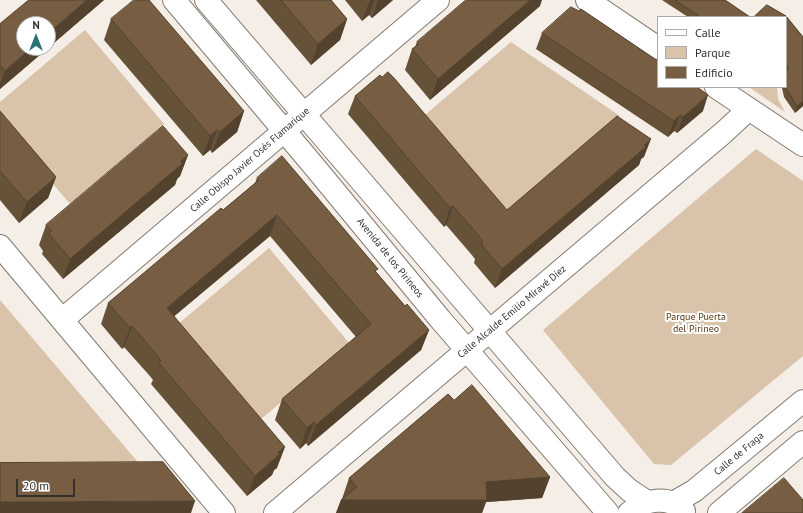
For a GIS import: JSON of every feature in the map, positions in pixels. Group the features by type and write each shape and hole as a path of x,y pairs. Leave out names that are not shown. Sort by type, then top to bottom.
{"street":[{"name":"Avenida de los Pirineos","path":"174,0 467,349 608,513"},
{"path":"206,0 491,330 615,477 629,490 634,509 664,501 679,508"},
{"name":"Calle Obispo Javier Osés Flamarique","path":"62,320 438,0"},
{"path":"587,0 657,47"},
{"path":"718,88 803,146"},
{"name":"Calle Alcalde Emilio Miravé Díez","path":"275,513 717,138 749,109"},
{"path":"0,246 224,513"},
{"name":"Calle de Fraga","path":"679,508 694,491 803,400"},
{"path":"719,513 803,442"}],"green space":[{"path":"85,30 164,124 70,204 0,121 0,102"},
{"path":"511,42 620,116 501,216 419,120"},
{"path":"750,88 777,88 778,99 785,112"},
{"name":"Parque Puerta del Pirineo","path":"756,149 803,181 803,356 671,465 654,464 543,330"},
{"path":"269,248 350,344 254,425 172,329"},
{"path":"0,300 148,474 0,475"}],"building":[{"path":"29,0 87,0 56,27 56,16 16,16 16,56 22,56 5,71 0,65 0,24"},
{"path":"134,0 149,0 244,111 220,132 217,130 210,136 111,19"},
{"path":"281,0 331,0 347,19 318,44"},
{"path":"466,0 530,0 438,79 412,49 419,44 417,42"},
{"path":"675,0 725,0 749,16 699,16"},
{"path":"767,5 786,16 755,16"},
{"path":"571,7 579,11 581,9 657,60 657,88 698,88 708,95 683,117 680,115 674,121 542,33"},
{"path":"787,17 803,37 803,101 797,106 786,88 788,67"},
{"path":"388,72 507,210 617,116 651,139 644,145 646,147 502,269 481,244 483,242 478,235 453,206 450,208 355,96 380,75 382,77"},
{"path":"0,111 56,177 27,202 0,171"},
{"path":"163,126 188,155 181,161 182,164 70,259 49,234 52,231 46,225"},
{"path":"282,156 378,269 375,271 405,306 407,304 429,330 316,425 314,422 307,428 282,399 371,324 277,215 167,308 285,447 278,452 280,454 255,476 159,363 161,361 156,354 132,326 130,328 108,303 221,208 223,210 259,180 257,178"},
{"path":"472,385 550,477 486,482 487,500 341,500 357,487 349,478 448,394 454,400"},
{"path":"163,462 195,501 0,502 0,463"},
{"path":"784,478 803,500 803,513 742,513"}]}
